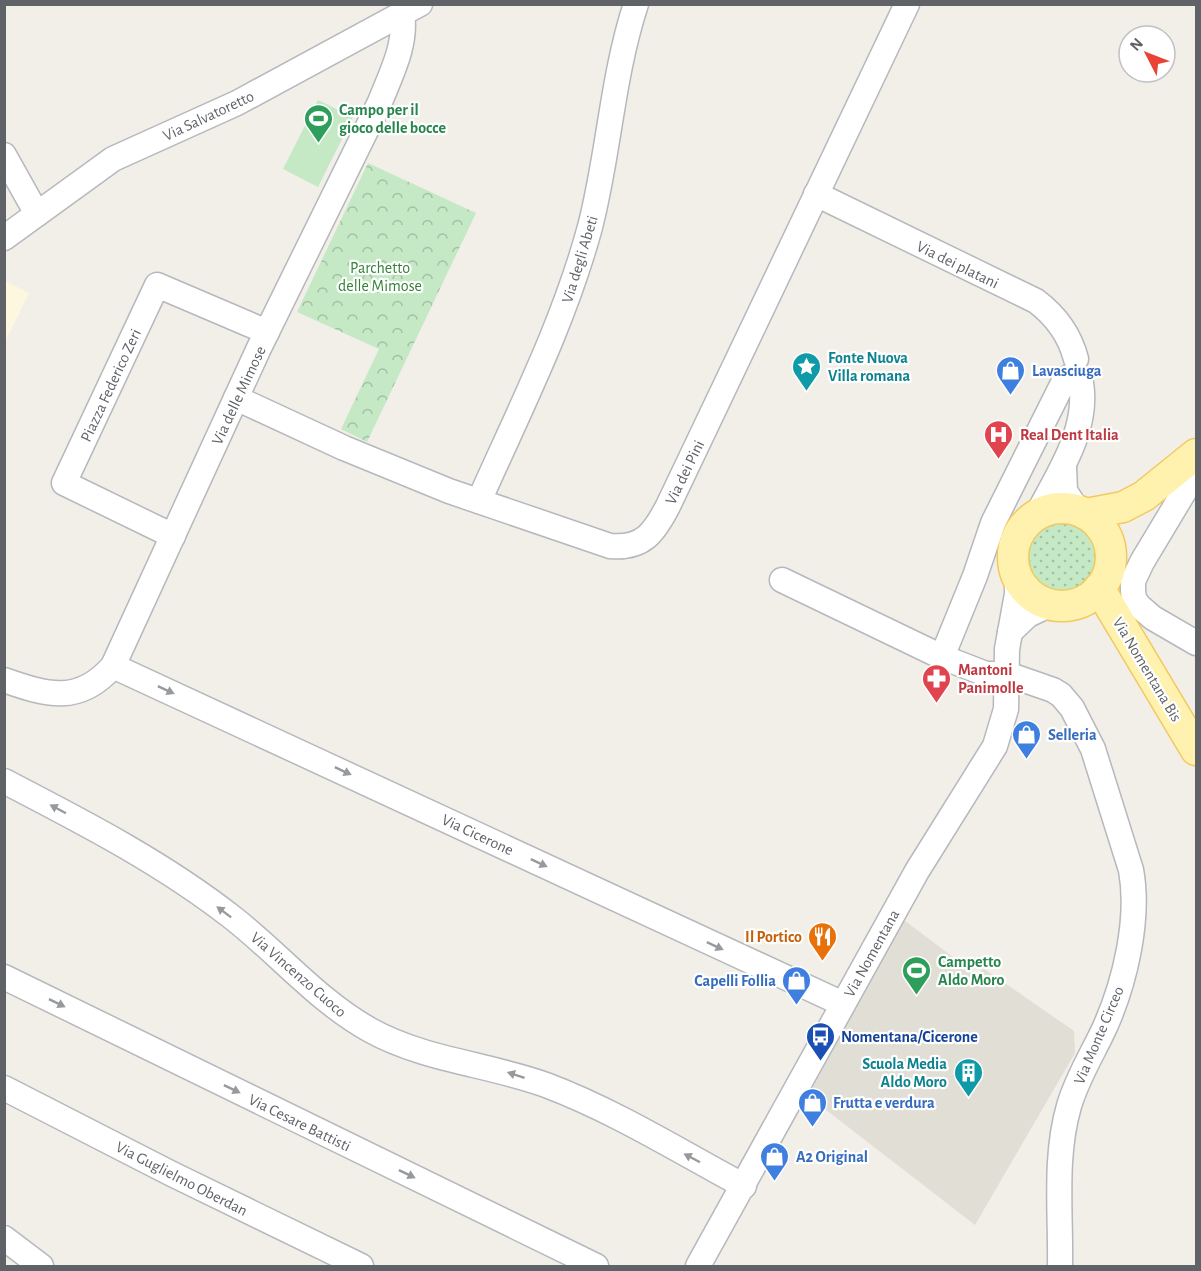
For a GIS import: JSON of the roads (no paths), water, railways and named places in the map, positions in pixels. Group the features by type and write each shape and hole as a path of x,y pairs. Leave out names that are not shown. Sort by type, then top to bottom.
{"main road":[{"path":"1144,495 1115,532 1106,579 1089,598 1077,604 1063,606 1036,599 1025,590 1017,578 1012,555 1023,527 1036,515 1050,509 1064,508 1082,512 1123,507 1144,495 1195,456"},
{"path":"1082,512 1098,523 1106,536 1110,551"},
{"name":"Via Nomentana Bis","path":"1099,588 1197,750"}],"street":[{"name":"Via degli Abeti","path":"479,501 551,342 582,253 595,205 615,93 636,4"},
{"name":"Via dei Pini","path":"236,398 344,448 479,501 610,546 627,547 640,542 658,523 673,496 907,4"},
{"name":"Via Salvatoretto","path":"4,238 113,159 237,103 411,9"},
{"name":"Via delle Mimose","path":"4,680 39,693 68,693 91,685 113,666 267,332 362,141 388,83 411,9"},
{"path":"4,155 38,214"},
{"name":"Via dei platani","path":"816,194 1036,301 1053,316 1067,335 1076,373"},
{"name":"Piazza Federico Zeri","path":"173,536 64,483 157,285 267,332"},
{"path":"1036,515 1064,466 1082,413 1076,373"},
{"path":"942,657 975,576 993,523 1062,385 1076,373"},
{"path":"1195,456 1190,482 1142,562 1132,585 1134,599 1139,606 1153,618 1197,643"},
{"path":"1064,466 1065,491 1082,512"},
{"name":"Via Nomentana","path":"698,1266 924,860 994,746 1005,716 1006,654 1017,594 1017,578"},
{"path":"782,580 942,657 986,674 1007,674"},
{"path":"1010,632 1028,615 1049,604"},
{"name":"Via Cicerone","path":"113,666 843,1004"},
{"name":"Via Monte Circeo","path":"1007,674 1053,690 1072,708 1096,758 1128,861 1134,888 1130,938 1119,989 1105,1026 1078,1082 1065,1120 1061,1159 1060,1266"},
{"name":"Via Vincenzo Cuoco","path":"4,781 114,839 176,877 266,945 334,1006 370,1030 415,1050 505,1071 568,1094 616,1117 744,1186"},
{"name":"Via Cesare Battisti","path":"4,977 596,1266"},
{"name":"Via Guglielmo Oberdan","path":"4,1088 170,1173 361,1266"},
{"path":"4,1238 41,1266"}],"place":[{"name":"Campo per il gioco delle bocce","path":"318,144"},
{"name":"Fonte Nuova Villa romana","path":"807,392"},
{"name":"Lavasciuga","path":"1011,396"},
{"name":"Real Dent Italia","path":"999,460"},
{"name":"Mantoni Panimolle","path":"937,704"},
{"name":"Selleria","path":"1027,760"},
{"name":"Il Portico","path":"823,962"},
{"name":"Campetto Aldo Moro","path":"917,996"},
{"name":"Capelli Follia","path":"797,1006"},
{"name":"Nomentana/Cicerone","path":"820,1062"},
{"name":"Scuola Media Aldo Moro","path":"968,1098"},
{"name":"Frutta e verdura","path":"812,1128"},
{"name":"A2 Original","path":"775,1182"}],"park label":[{"name":"Parchetto delle Mimose","path":"380,276"}]}
